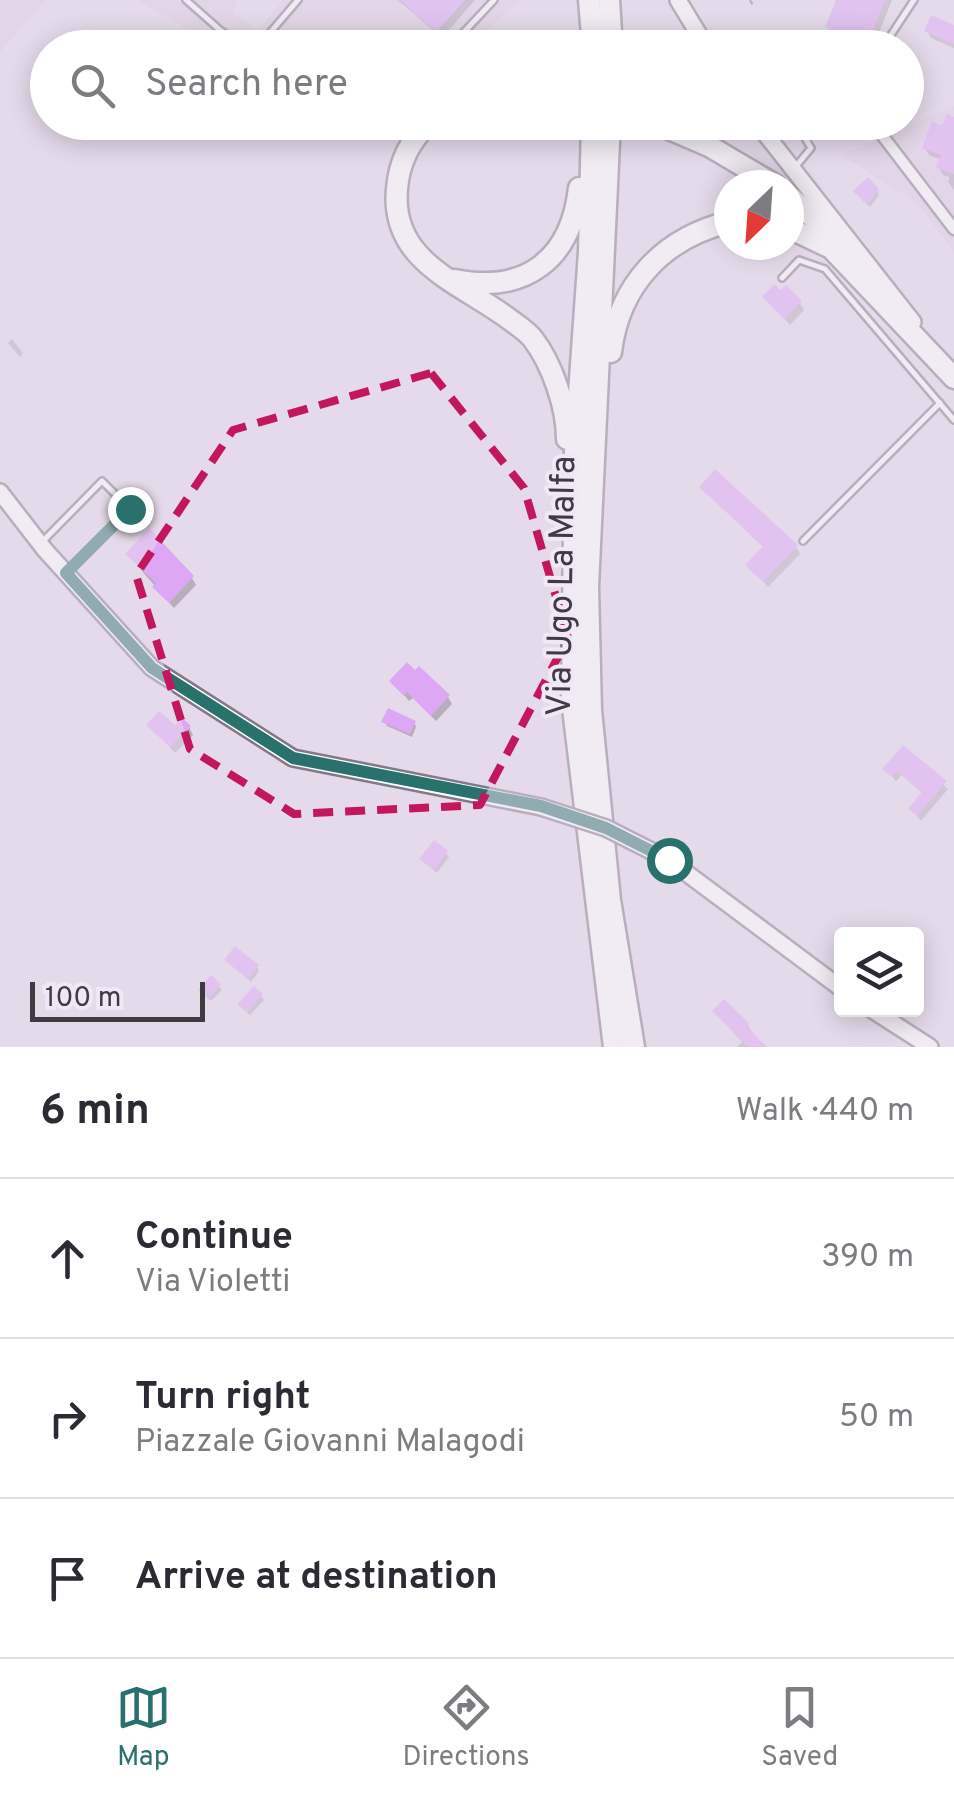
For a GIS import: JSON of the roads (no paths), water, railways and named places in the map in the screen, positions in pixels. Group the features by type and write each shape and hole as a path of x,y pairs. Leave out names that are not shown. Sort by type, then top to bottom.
{"highway":[{"path":"590,0 592,30"},
{"path":"609,0 611,30"},
{"path":"414,140 403,159 396,199 408,243 417,256 444,278 531,336 549,367 567,426 566,666 572,700"},
{"path":"444,278 506,284 542,266 563,245 577,210 587,140"},
{"name":"Via Ugo La Malfa","path":"590,140 589,252 575,449 572,700 589,860 629,1044"},
{"name":"Via Ugo La Malfa","path":"609,140 588,587 591,710 629,1044"},
{"path":"695,140 765,170"},
{"path":"804,209 883,286"},
{"path":"596,447 605,430 612,340 636,280 652,260 675,244 714,228"},
{"path":"804,235 831,248 954,375"}],"street":[{"path":"678,0 696,30"},
{"path":"765,140 780,170"},
{"path":"886,140 954,230"},
{"path":"804,200 883,286 954,375"},
{"path":"0,492 152,668 293,758 541,806 606,828 669,860 834,983"},
{"path":"881,1017 930,1047"}],"lane":[{"path":"186,0 220,30"},
{"path":"273,30 298,0"},
{"path":"466,30 494,0"},
{"path":"894,30 914,0"},
{"path":"791,170 811,148 806,140"},
{"path":"782,278 800,260 825,268 954,420"},
{"path":"802,541 940,403"},
{"path":"41,544 102,482 130,509 66,573"}]}
